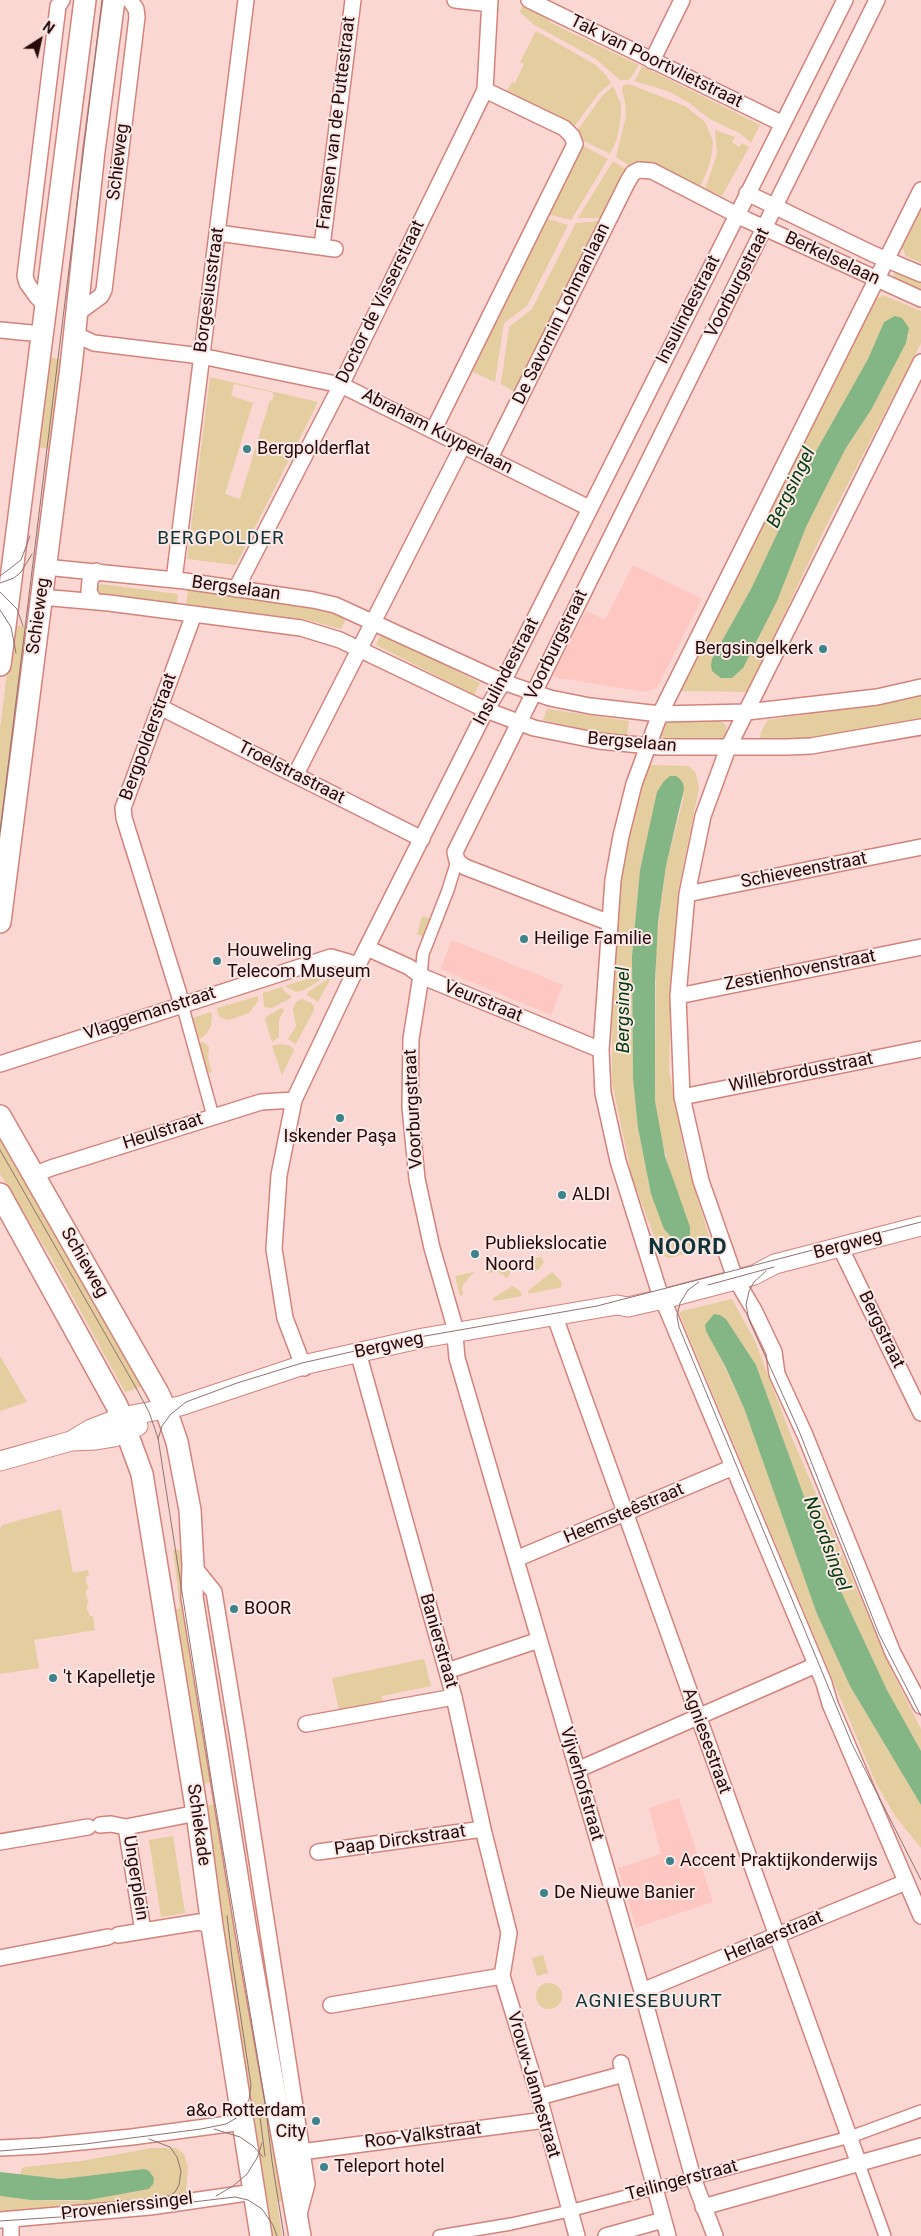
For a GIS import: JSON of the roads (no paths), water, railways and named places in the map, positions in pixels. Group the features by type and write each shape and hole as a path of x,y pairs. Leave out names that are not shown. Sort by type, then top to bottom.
{"main road":[{"name":"Schieweg","path":"0,665 6,565 35,333 47,303 85,0"},
{"name":"Schieweg","path":"0,922 45,567 81,337 76,310 114,0"},
{"name":"Bergselaan","path":"6,565 45,567"},
{"name":"Bergselaan","path":"4,599 41,596"},
{"name":"Schieweg","path":"0,1116 166,1410"},
{"path":"0,1194 125,1423"},
{"name":"Schiekade","path":"166,1410 182,1460 190,1510 193,1566 192,1597 246,1931 298,2228"},
{"name":"Schiekade","path":"125,1423 142,1474 197,1813 212,1926 261,2236"}],"street":[{"path":"47,303 42,302 37,296 27,283 25,276 58,6 62,0"},
{"name":"Schieweg","path":"76,310 82,310 101,296 104,290 137,17 136,9 130,0"},
{"name":"Borgesiusstraat","path":"174,580 246,0"},
{"name":"Fransen van de Puttestraat","path":"218,233 329,247 353,0"},
{"path":"455,0 490,2"},
{"name":"Tak van Poortvlietstraat","path":"529,0 783,124"},
{"path":"652,60 682,0"},
{"name":"Insulindestraat","path":"304,1367 285,1318 274,1249 279,1175 294,1100 358,965 486,710 503,682 736,214 845,0"},
{"name":"Voorburgstraat","path":"455,1331 432,1248 418,1179 410,1107 411,1039 423,954 448,890 456,862 455,852 533,692 766,228 783,189 877,0"},
{"name":"Doctor de Visserstraat","path":"236,588 341,385 485,90 490,2"},
{"path":"434,430 575,144 572,136 564,128 485,90"},
{"name":"Berkelselaan","path":"636,172 643,169 652,171 736,214 876,280 921,299"},
{"name":"De Savornin Lohmanlaan","path":"490,458 623,189 631,175 636,172"},
{"path":"921,190 660,714 634,784 621,836 610,923 602,1050 603,1093 618,1161 660,1293 816,1665 830,1704 921,1916"},
{"name":"Berkelselaan","path":"747,193 886,260 921,274"},
{"path":"0,330 35,333"},
{"name":"Abraham Kuyperlaan","path":"81,337 94,343 201,356 341,385 589,508"},
{"path":"921,362 728,748 703,816 687,894 678,996 682,1097 701,1181 734,1274 774,1352 777,1374 805,1435 893,1653 917,1688 921,1706"},
{"path":"296,774 463,445"},
{"name":"Bergselaan","path":"45,567 236,588 335,605 503,682 550,698 590,706 660,714 747,712 876,697 921,687"},
{"path":"94,601 89,592 90,580 96,572"},
{"name":"Bergselaan","path":"41,596 94,601 301,628 340,640 486,710 564,735 648,747 728,748 811,746 921,727"},
{"name":"Bergpolderstraat","path":"182,1004 123,812 124,803 194,614"},
{"name":"Troelstrastraat","path":"160,707 422,839"},
{"name":"Schieveenstraat","path":"687,894 921,847"},
{"path":"456,862 610,923"},
{"name":"Zestienhovenstraat","path":"678,996 921,947"},
{"name":"Veurstraat","path":"367,948 409,967 421,976 602,1050"},
{"name":"Vlaggemanstraat","path":"0,1064 331,957 358,965"},
{"path":"182,1004 213,1116"},
{"name":"Willebrordusstraat","path":"682,1097 921,1049"},
{"name":"Heulstraat","path":"34,1176 51,1168 213,1116 261,1102 294,1100"},
{"name":"Bergweg","path":"0,1461 71,1441 91,1429 125,1423 358,1352 455,1331 555,1317 616,1305 628,1307 660,1293 734,1274 754,1275 775,1264 921,1226"},
{"name":"Bergstraat","path":"840,1247 921,1414"},
{"name":"Agniesestraat","path":"555,1317 624,1514 859,2164"},
{"name":"Vijverhofstraat","path":"455,1331 458,1358 642,1992 693,2178 715,2236"},
{"name":"Banierstraat","path":"358,1352 447,1671 509,1933"},
{"name":"Heemsteêstraat","path":"516,1559 732,1468"},
{"name":"Schiekade","path":"193,1566 214,1592 237,1732 307,2184 298,2228"},
{"path":"447,1671 539,1640"},
{"path":"577,1770 816,1665"},
{"path":"306,1724 454,1698"},
{"name":"Ungerplein","path":"197,1813 126,1828 143,1931 200,1922 212,1926"},
{"path":"0,1842 111,1824 126,1828"},
{"name":"Paap Dirckstraat","path":"318,1852 483,1829"},
{"name":"Herlaerstraat","path":"642,1992 906,1882"},
{"path":"0,1958 143,1931"},
{"name":"Vrouw-Jannestraat","path":"509,1933 502,1976 539,2098 577,2236"},
{"path":"331,2005 502,1976"},
{"path":"539,2098 622,2069 668,2236"},
{"name":"Teilingerstraat","path":"439,2236 511,2224 569,2211 850,2137 921,2111"},
{"name":"Roo-Valkstraat","path":"301,2152 545,2120"},
{"path":"0,2148 105,2140 243,2122"},
{"name":"Teilingerstraat","path":"703,2207 921,2146"},
{"path":"859,2164 885,2236"},
{"name":"Provenierssingel","path":"5,2220 150,2207 254,2192"},
{"path":"5,2220 11,2236"},
{"name":"Teilingerstraat","path":"606,2236 663,2220"}],"tram line":[{"path":"0,832 102,0"},
{"path":"0,576 21,560 30,536"},
{"path":"0,583 14,578 21,572 32,554"},
{"path":"0,592 17,609 23,626"},
{"path":"0,610 11,627 16,653"},
{"path":"0,1150 135,1386 149,1412 158,1438 213,1791 265,2102 284,2236"},
{"path":"158,1439 162,1426 171,1414 186,1402 237,1383 302,1363 408,1339 597,1306 921,1222"},
{"path":"708,1285 774,1267"},
{"path":"766,1271 754,1282 749,1291 746,1305 749,1320 799,1431 879,1634 921,1716"},
{"path":"699,1282 688,1290 680,1303 677,1316 679,1327 852,1744 921,1880"},
{"path":"0,2151 85,2144 201,2129 226,2124 238,2117 249,2100 251,2085 227,1916"},
{"path":"259,2109 265,2156"},
{"path":"214,2129 240,2137 253,2146 263,2157"},
{"path":"149,2139 170,2147 177,2157 181,2171 179,2185 175,2192 158,2204"},
{"path":"216,2196 233,2186 247,2174 257,2158 262,2143"},
{"path":"0,2221 75,2216 235,2197 248,2200 262,2209 273,2225 277,2236"}],"place":[{"name":"Bergpolderflat","path":"247,449"},
{"name":"Bergsingelkerk","path":"823,649"},
{"name":"Heilige Familie","path":"524,939"},
{"name":"Houweling Telecom Museum","path":"217,961"},
{"name":"Iskender Paşa","path":"340,1118"},
{"name":"ALDI","path":"562,1195"},
{"name":"Publiekslocatie Noord","path":"475,1254"},
{"name":"BOOR","path":"234,1609"},
{"name":"'t Kapelletje","path":"53,1678"},
{"name":"Accent Praktijkonderwijs","path":"670,1861"},
{"name":"De Nieuwe Banier","path":"544,1893"},
{"name":"a&o Rotterdam City","path":"316,2121"},
{"name":"Teleport hotel","path":"324,2167"}],"district":[{"name":"BERGPOLDER","path":"221,539"},
{"name":"NOORD","path":"688,1248"},
{"name":"AGNIESEBUURT","path":"649,2002"}],"water label":[{"name":"Bergsingel","path":"792,488"},
{"name":"Bergsingel","path":"624,1010"},
{"name":"Noordsingel","path":"826,1544"}]}
